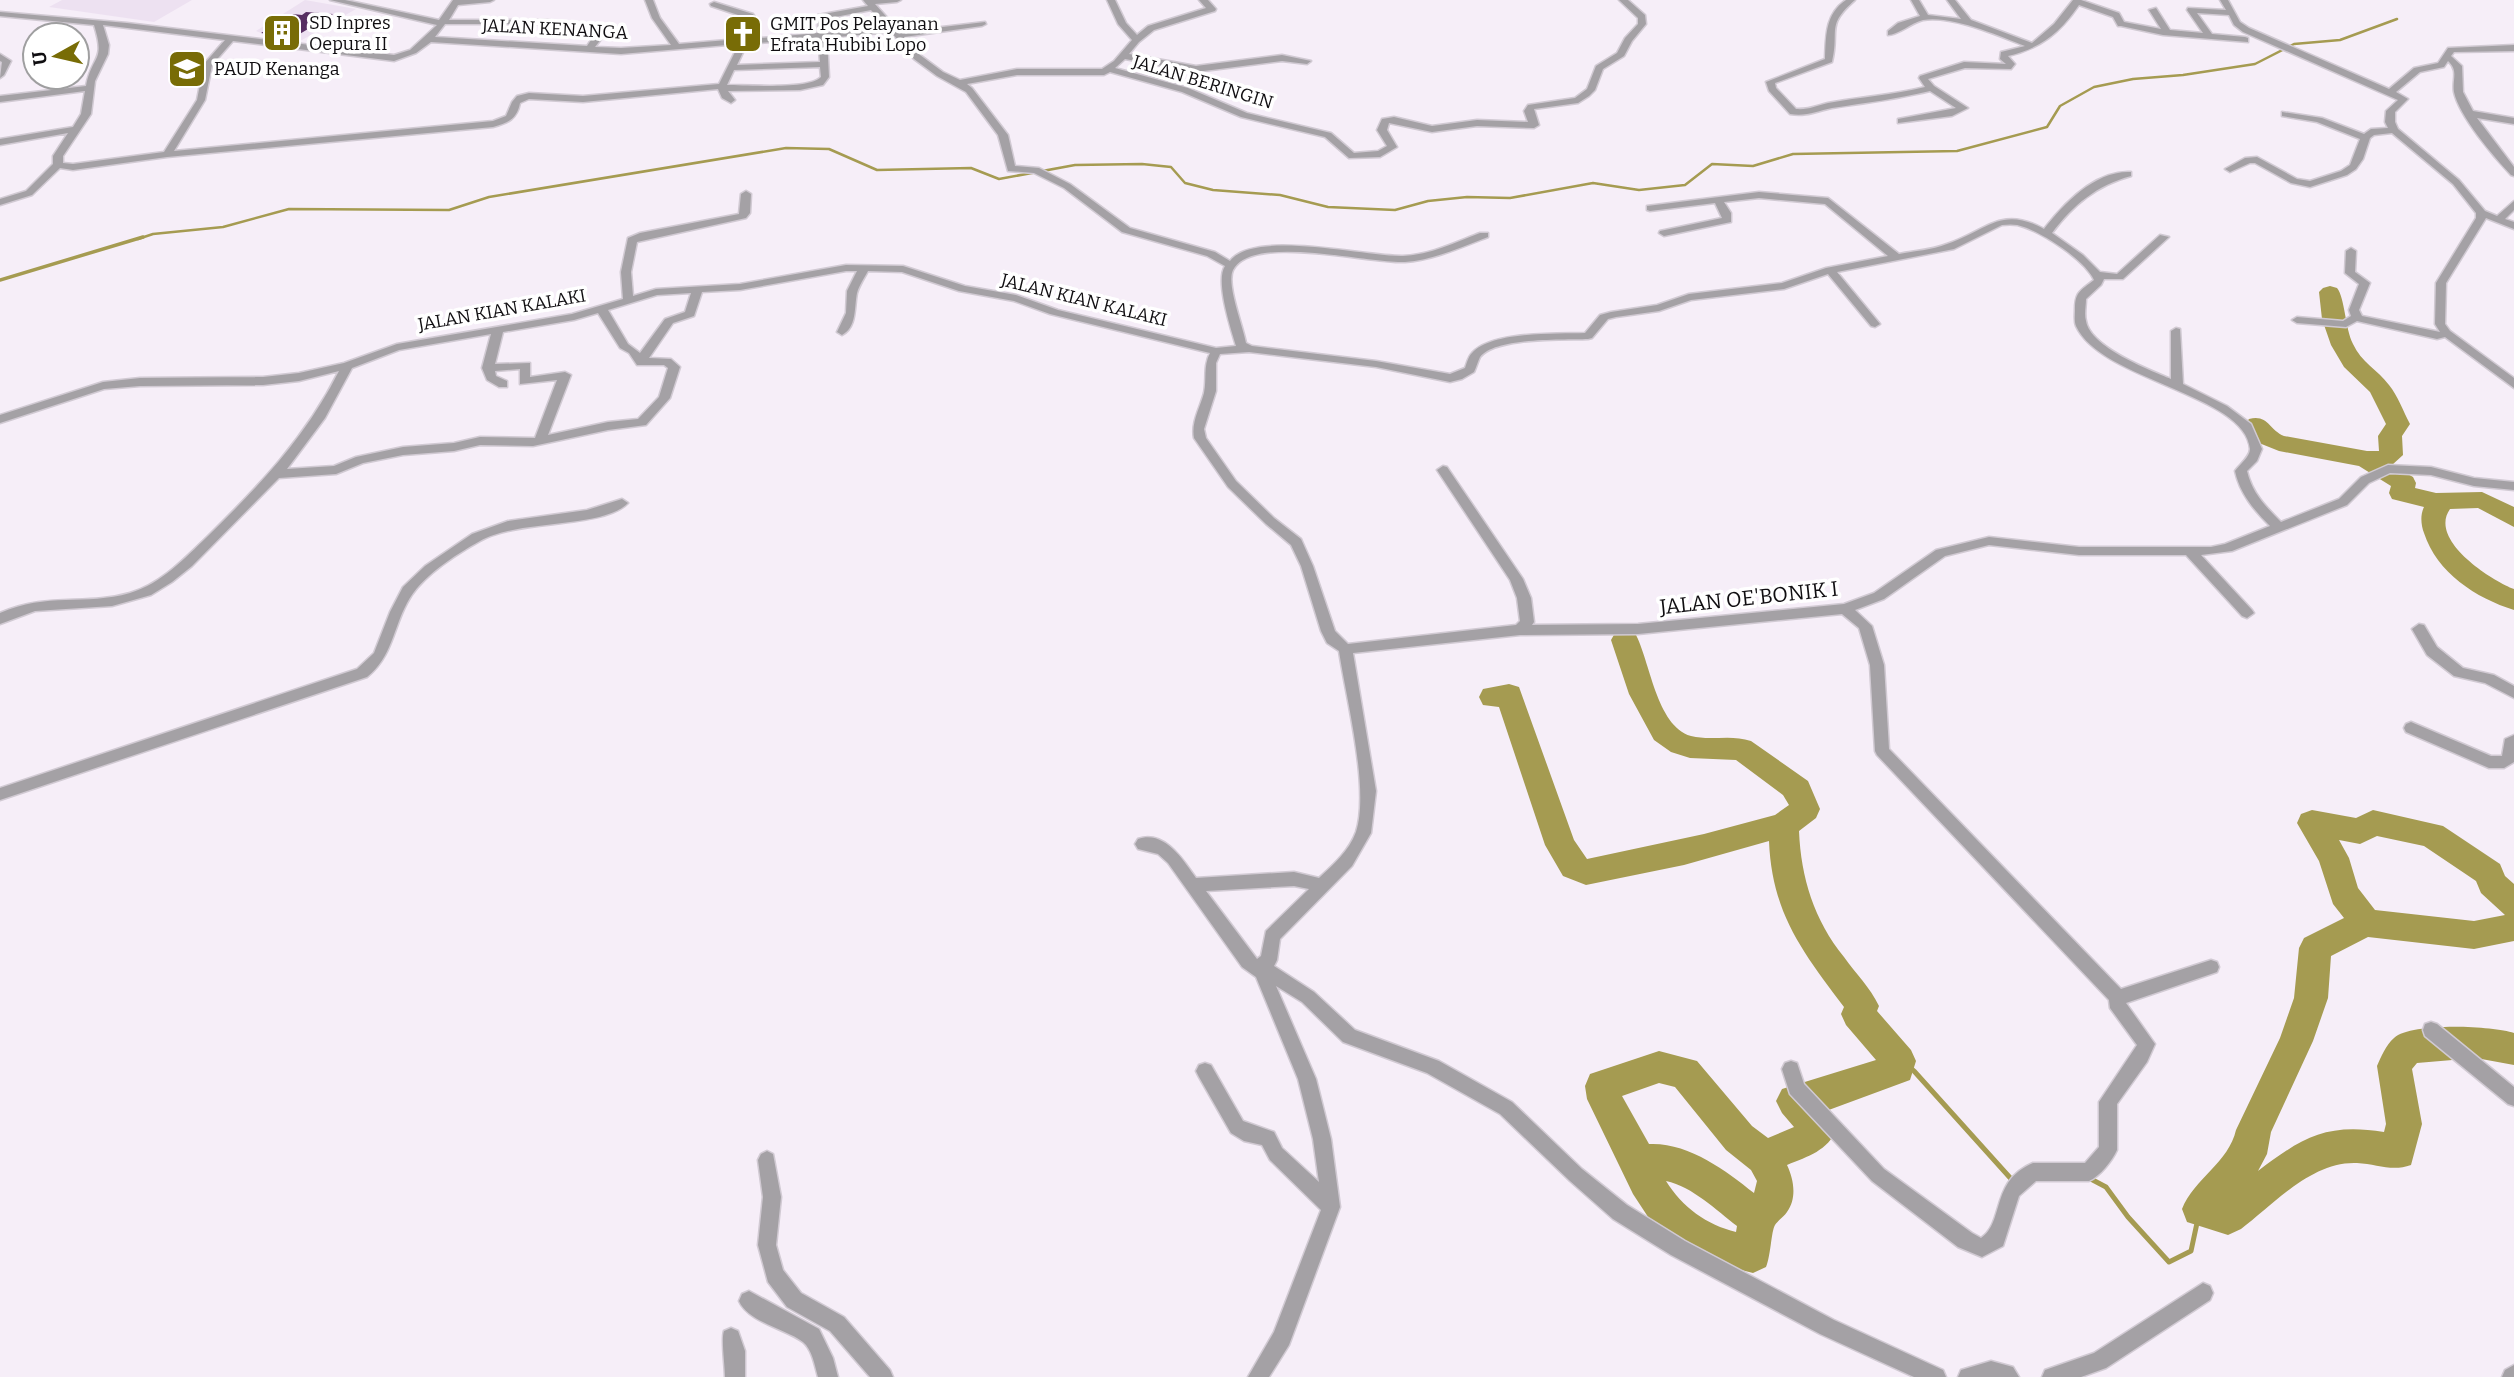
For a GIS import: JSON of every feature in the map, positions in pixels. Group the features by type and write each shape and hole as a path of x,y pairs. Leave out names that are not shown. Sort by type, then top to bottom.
{"street":[{"path":"334,0 442,22 514,20 580,23 603,31 588,50"},
{"path":"456,1 490,0"},
{"path":"649,0 656,18 676,46"},
{"path":"58,165 73,167 167,154 493,124 510,119 515,113 516,102 524,96 583,99 722,87 815,85 824,80 821,16 869,3 897,0"},
{"path":"1111,0 1122,24 1136,40"},
{"path":"959,83 1017,72 1093,73 1109,69 1124,56 1136,40 1159,25 1212,9 1203,0"},
{"name":"JALAN BERINGIN","path":"1109,69 1185,90 1244,115 1328,135 1352,156 1374,155 1387,152 1392,147 1382,130 1385,121 1394,120 1433,129 1477,123 1534,125 1529,111 1531,107 1578,100 1591,90 1599,68 1622,54 1628,40 1642,24 1642,17 1623,0"},
{"path":"1851,0 1837,9 1833,17 1829,60 1770,82 1772,89 1790,110 1807,113 1827,106 1894,97 1931,88"},
{"path":"1915,0 1925,17"},
{"path":"1951,0 1968,22"},
{"path":"2224,0 2246,30 2404,99 2391,111 2390,122 2394,130 2456,182 2481,213 2514,226"},
{"name":"JALAN KENANGA","path":"0,14 394,58 416,51 442,22 456,1"},
{"path":"1901,121 1935,117 1963,108 1931,88 1923,78 1957,66 2008,67 2011,64 2004,59 2004,54 2033,46 2057,26 2077,1 2116,15 2121,24 2245,40"},
{"path":"869,3 917,57 969,90 1003,135 1009,167 1036,170 1080,194 1126,230 1211,254 1230,265"},
{"path":"715,4 752,18 757,41"},
{"path":"2153,10 2167,32"},
{"path":"2209,37 2191,10 2231,13"},
{"path":"1891,33 1901,25 1925,17 1968,22 2033,46"},
{"path":"91,85 104,50 98,23"},
{"name":"JALAN KENANGA","path":"427,38 621,51 982,24"},
{"path":"167,154 201,100 208,64 231,38"},
{"path":"722,87 744,42"},
{"path":"2391,92 2417,70 2441,65 2451,50 2514,48"},
{"path":"1124,56 1196,69 1282,58 1307,61"},
{"path":"2446,56 2457,64 2460,71 2459,93 2483,138 2514,173"},
{"path":"0,57 7,61 0,75"},
{"path":"731,68 823,64"},
{"path":"722,87 731,100"},
{"path":"0,99 65,91"},
{"path":"58,165 58,156 78,129 88,109 90,91"},
{"path":"2285,114 2319,120 2364,137"},
{"path":"2472,114 2514,121"},
{"path":"0,142 35,134 78,129"},
{"path":"2230,169 2248,160 2258,160 2300,184 2315,183 2353,167 2358,162 2364,137 2371,132 2394,130"},
{"path":"0,202 29,193 58,165"},
{"path":"2045,235 2060,214 2094,186 2110,178 2128,174"},
{"path":"628,300 626,272 632,240 640,236 740,217 745,213 746,194"},
{"path":"1650,208 1776,195 1828,201 1895,256"},
{"path":"1664,233 1727,220 1718,201"},
{"path":"2499,219 2514,204"},
{"path":"2481,213 2482,218 2441,283 2440,324 2446,333 2514,384"},
{"path":"1875,324 1830,270 1950,247 2000,222 2028,224 2075,253 2098,275 2119,277 2164,237"},
{"path":"1230,265 1251,254 1293,248 1399,259 1430,256 1484,235"},
{"path":"2351,251 2350,273 2365,283 2354,310 2357,318"},
{"path":"1230,265 1227,280 1241,345 1249,349"},
{"path":"841,330 851,313 852,291 865,267"},
{"name":"JALAN KIAN KALAKI","path":"0,419 103,386 122,383 263,381 299,377 347,366 397,347 566,318 656,292 740,287 831,270 865,267 903,269 972,292 1016,298 1055,312 1216,351 1249,349 1376,364 1439,377 1458,377 1470,370 1475,356 1488,346 1523,339 1588,336 1604,317 1615,314 1660,309 1675,301 1701,295 1784,286 1830,270"},
{"path":"2098,275 2096,285 2087,288 2081,297 2079,306 2082,330 2090,341 2143,371 2225,408 2242,422 2256,449 2254,457 2241,471 2243,481 2257,505 2279,527"},
{"path":"641,363 669,321 690,314 698,289"},
{"path":"601,310 624,346 633,351 641,363"},
{"path":"2297,320 2329,325 2346,324 2350,319 2357,318 2437,336 2446,333"},
{"path":"498,329 488,368 491,379 503,384"},
{"path":"2176,331 2177,387"},
{"path":"1143,844 1167,852 1194,885 1248,962 1260,971 1260,966 1269,960 1272,936 1347,861 1363,833 1369,791 1345,649 1332,639 1328,631 1307,566 1296,542 1232,484 1200,438 1198,429 1210,391 1210,363 1216,351"},
{"path":"279,474 336,470 377,456 454,447 474,441 540,440 642,422 664,398 674,367 667,361 641,363"},
{"path":"488,368 527,365 524,382 565,375 540,440"},
{"path":"0,619 35,606 114,600 142,594 186,563 279,474 328,407 347,366"},
{"path":"1443,470 1516,579 1524,598 1527,622 1520,630"},
{"name":"JALAN OE'BONIK I","path":"1345,649 1520,630 1638,629 1845,609 1879,596 1941,553 1971,544 2001,542 2092,551 2189,551 2227,548 2343,502 2364,480 2384,470 2431,471 2473,482 2514,486"},
{"path":"0,794 362,673 379,660 408,590 477,536 500,528 591,513 622,503"},
{"path":"2189,551 2247,612"},
{"path":"1845,609 1865,626 1877,665 1882,751 2119,998"},
{"path":"2418,629 2432,651 2459,672 2489,679 2514,693"},
{"path":"2412,728 2489,762 2501,764 2508,761 2512,753 2511,743 2514,741"},
{"path":"1194,885 1294,879 1324,886"},
{"path":"1258,1377 1282,1338 1331,1207 1322,1139 1307,1079 1260,966"},
{"path":"1260,966 1308,997 1349,1036 1433,1067 1506,1108 1576,1175 1620,1212 1678,1248 1827,1327 1936,1377"},
{"path":"1791,1069 1796,1088 1878,1175 1965,1240 1982,1248 1996,1239 2012,1189 2034,1172 2089,1172 2108,1150 2108,1102 2141,1056 2146,1044 2116,1003 2119,998 2211,967"},
{"path":"2431,1030 2514,1098"},
{"path":"1205,1072 1237,1127 1244,1132 1268,1138 1276,1154 1331,1207"},
{"path":"767,1160 772,1197 767,1245 775,1275 794,1300 837,1324 883,1377"},
{"path":"2052,1377 2099,1361 2203,1293"},
{"path":"749,1301 812,1336 823,1358 828,1377"},
{"path":"731,1338 735,1351 735,1377"},
{"path":"1968,1377 1991,1371 2010,1376"}],"shaded area":[{"path":"62,0 192,0 154,22 49,7"},
{"name":"SD Inpres Oepura II","path":"305,0 356,9 302,40 271,37 256,31"}],"building":[{"path":"306,12 333,14 293,38 261,33 293,14 302,15"}],"waterway":[{"path":"138,239 153,234 223,227 289,209 449,210 489,197 786,148 829,149 877,170 971,168 999,179 1075,165 1142,164 1171,167 1185,183 1213,190 1280,195 1328,207 1395,210 1428,201 1467,197 1510,198 1593,183 1639,190 1685,185 1712,164 1753,166 1793,154 1957,151 2047,127 2060,106 2094,87 2133,79 2183,75 2255,64 2294,44 2340,40 2397,19"},
{"path":"0,280 143,237"},
{"path":"2330,292 2333,319 2342,345 2352,362 2380,388 2398,424 2390,436 2391,455 2387,458 2367,459"},
{"path":"2257,424 2267,438 2279,443 2367,459"},
{"path":"2367,459 2404,483 2401,493 2436,501"},
{"path":"2436,501 2482,500 2514,518"},
{"path":"2436,501 2439,507 2434,511 2435,527 2448,555 2471,578 2514,600"},
{"path":"1493,697 1509,695 1560,845 1574,867 1586,872 1684,852 1776,827 1790,821 1805,809 1797,790 1741,749 1690,747 1673,740 1664,732 1643,694 1625,640"},
{"path":"2366,923 2344,894 2334,858 2312,823 2360,831 2373,823 2432,835 2489,873 2492,883 2514,904"},
{"path":"1764,1157 1811,1137 1819,1129 1794,1101 1826,1094 1898,1068 1899,1061 1858,1014 1862,1006 1859,1001 1810,936 1790,884 1784,826"},
{"path":"2366,923 2474,935 2514,927"},
{"path":"2366,923 2315,948 2311,998 2296,1041 2254,1130 2249,1154 2200,1209 2228,1216 2310,1154 2356,1145 2398,1152 2404,1124 2394,1066 2407,1048 2476,1042 2514,1049"},
{"path":"1891,1050 1914,1071 2013,1181"},
{"path":"1639,1162 1605,1099 1602,1086 1659,1067 1685,1073 1739,1138 1764,1157"},
{"path":"1756,1218 1775,1198 1775,1179 1764,1157"},
{"path":"1639,1162 1655,1161 1687,1170 1717,1187 1756,1218"},
{"path":"1639,1162 1646,1181 1667,1213 1697,1236 1714,1244 1753,1254 1756,1218"},
{"path":"2087,1177 2106,1187 2128,1217 2169,1262 2191,1251 2200,1209"}],"place":[{"name":"SD Inpres Oepura II","path":"282,33"},
{"name":"GMIT Pos Pelayanan Efrata Hubibi Lopo","path":"743,34"},
{"name":"PAUD Kenanga","path":"187,69"}]}
